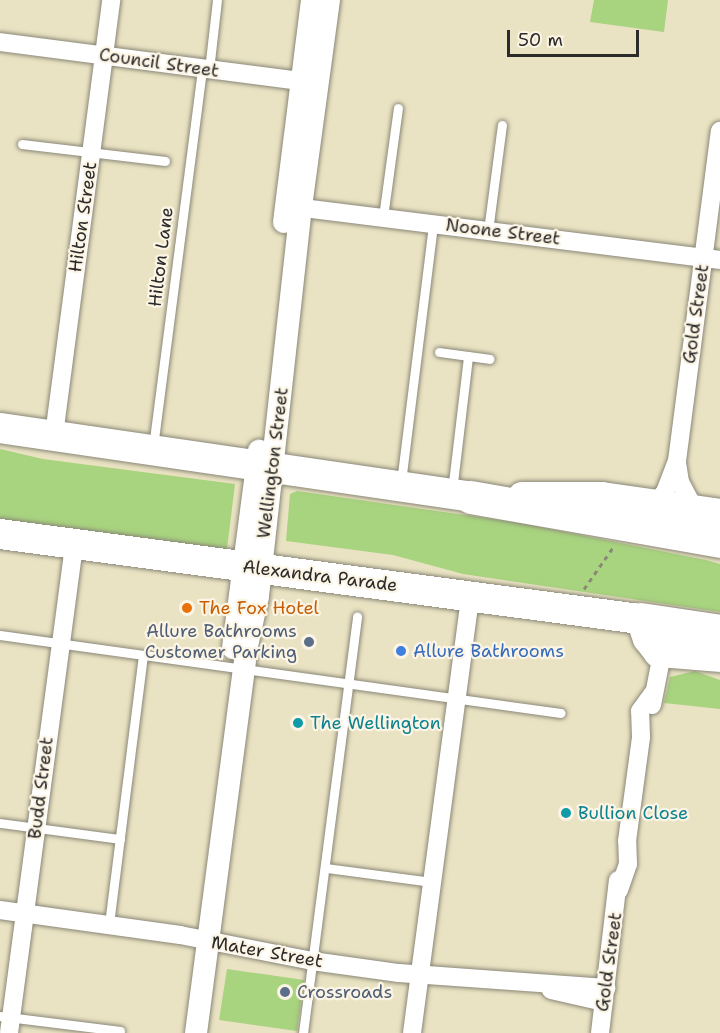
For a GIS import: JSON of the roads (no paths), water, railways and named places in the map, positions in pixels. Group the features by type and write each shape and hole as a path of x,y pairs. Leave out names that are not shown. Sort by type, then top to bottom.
{"highway":[{"path":"0,428 637,521 720,541"},
{"name":"Alexandra Parade","path":"0,534 720,631"}],"main road":[{"path":"637,521 707,511"},
{"path":"640,619 649,644 662,654 720,658"}],"street":[{"name":"Hilton Street","path":"54,435 111,0"},
{"name":"Wellington Street","path":"184,1033 202,940 265,465 293,206 309,83 312,0"},
{"name":"Wellington Street","path":"309,83 329,0"},
{"name":"Council Street","path":"0,42 309,83"},
{"name":"Gold Street","path":"637,521 665,492 676,461 712,259 720,131"},
{"name":"Noone Street","path":"293,206 712,259"},
{"name":"Gold Street","path":"676,461 680,482 707,511"},
{"name":"Budd Street","path":"7,1022 25,913 74,544"},
{"path":"412,1033 470,596"},
{"name":"Gold Street","path":"600,1033 619,890 628,864 627,841 641,736 652,712 653,693 662,654"},
{"name":"Mater Street","path":"0,910 109,924 287,953 312,961 420,975 535,984 605,995"},
{"name":"Wellington Street","path":"196,1033 202,940"}],"lane":[{"name":"Hilton Lane","path":"153,449 217,0"},
{"path":"383,217 398,108"},
{"path":"488,231 502,124"},
{"path":"22,144 165,161"},
{"path":"401,485 433,224"},
{"path":"439,352 490,359"},
{"path":"461,495 468,356"},
{"path":"303,1033 357,616"},
{"path":"0,635 237,670 561,713"},
{"path":"109,924 144,656"},
{"path":"0,823 120,839"},
{"path":"326,868 433,882"},
{"path":"7,1022 120,1030"}],"place":[{"name":"The Fox Hotel","path":"187,608"},
{"name":"Allure Bathrooms Customer Parking","path":"309,642"},
{"name":"Allure Bathrooms","path":"401,651"},
{"name":"The Wellington","path":"298,723"},
{"name":"Bullion Close","path":"566,813"},
{"name":"Crossroads","path":"285,992"}]}
